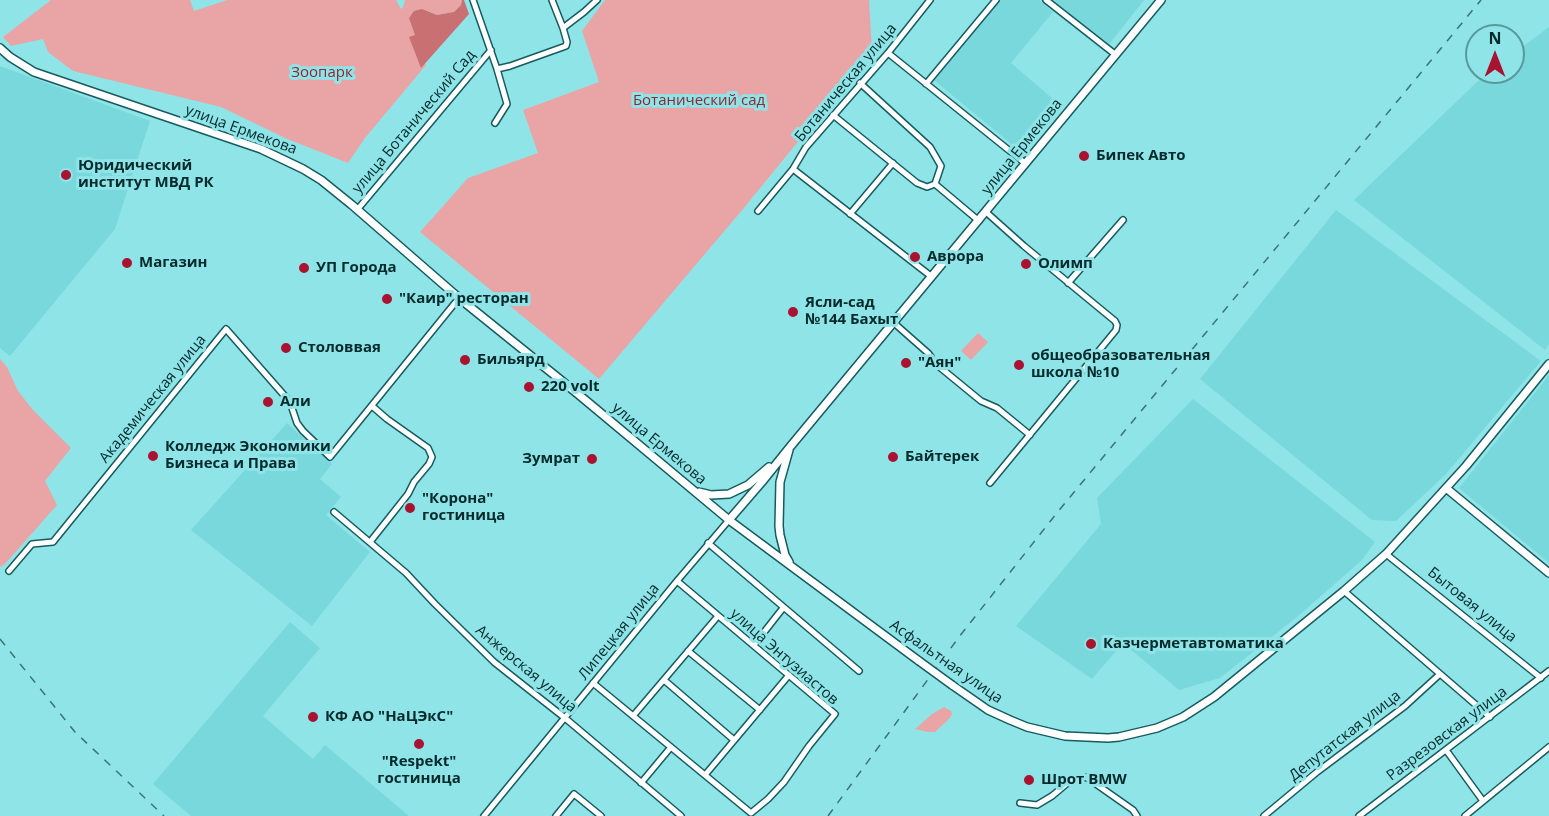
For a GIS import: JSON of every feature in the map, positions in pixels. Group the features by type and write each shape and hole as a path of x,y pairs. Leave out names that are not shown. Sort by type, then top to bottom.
{"main road":[{"name":"улица Ермекова","path":"0,48 34,72 261,149 303,168 321,180 459,298 729,520 1161,0"},
{"path":"1549,363 1446,488 1549,573"},
{"path":"694,491 725,495 748,485 790,447"},
{"path":"790,447 780,482 779,526 784,555 792,567"},
{"name":"Асфальтная улица","path":"729,520 988,710 1027,727 1046,732 1065,736 1108,738 1157,728 1184,717 1214,698 1386,554 1446,488"}],"street":[{"path":"473,0 507,104 495,123"},
{"path":"552,0 563,28 597,0"},
{"name":"Ботаническая улица","path":"758,211 793,169 806,147 888,53 930,0"},
{"path":"926,84 996,0"},
{"path":"1046,0 1116,55"},
{"name":"улица Ботанический Сад","path":"497,69 566,46 563,28"},
{"name":"улица Ботанический Сад","path":"357,210 491,50"},
{"path":"888,53 1026,164"},
{"path":"860,83 930,147 941,166 935,184"},
{"path":"833,115 917,183 927,186 935,184"},
{"path":"850,214 893,163"},
{"path":"793,169 932,277"},
{"path":"935,184 979,221"},
{"path":"986,212 1115,321 1117,328 990,483"},
{"path":"1068,283 1123,220"},
{"path":"370,542 408,494 432,457 428,448 372,406 459,298"},
{"path":"894,323 948,374 981,401 997,408 1030,435"},
{"name":"Академическая улица","path":"9,571 32,544 53,542 226,329 290,402 297,423 303,431 330,457 372,406"},
{"name":"Анжерская улица","path":"334,512 406,573 494,662 565,718 641,783 672,813 681,816"},
{"name":"Липецкая улица","path":"484,816 729,520"},
{"path":"708,543 859,671"},
{"name":"Бытовая улица","path":"1386,554 1540,678"},
{"name":"улица Энтузиастов","path":"677,581 835,714 784,782 768,800 751,813 705,775"},
{"path":"1344,591 1490,717"},
{"path":"754,645 783,608"},
{"path":"633,716 718,616"},
{"path":"688,651 760,710"},
{"name":"Разрезовская улица","path":"1359,816 1549,671"},
{"name":"Депутатская улица","path":"1264,816 1317,772 1405,706 1440,674"},
{"path":"593,683 705,775 789,675"},
{"path":"664,680 735,740"},
{"path":"641,783 671,747"},
{"path":"1465,816 1549,747"},
{"path":"1446,750 1483,801"},
{"path":"1020,803 1037,805 1071,780 1086,777 1135,813"},
{"path":"556,816 574,794 601,816"}],"shaded area":[{"path":"462,0 469,14 421,68 409,37 415,35 409,18 414,11 422,9 437,15 454,12 461,5"},
{"path":"1001,0 1039,0 1053,12 1011,63 1060,105 1021,152 934,80"},
{"path":"1048,0 1144,0 1107,47"},
{"path":"1549,27 1549,344 1545,350 1354,200 1475,84 1525,84 1525,45"},
{"name":"Юридический институт МВД РК","path":"0,66 150,121 115,229 10,356 0,348"},
{"path":"1336,210 1541,361 1446,474 1396,521 1372,520 1200,379"},
{"path":"1549,375 1549,563 1459,488"},
{"path":"1193,399 1375,542 1362,560 1297,617 1220,678 1179,690 1123,643 1092,679 1016,626 1101,524 1097,498"},
{"path":"287,423 332,464 320,479 341,497 326,515 370,552 312,626 191,530"},
{"path":"290,622 320,648 263,716 313,759 325,745 409,816 191,816 153,784"}],"green space":[{"name":"Зоопарк","path":"51,0 190,0 194,11 227,0 396,0 401,9 405,0 462,0 461,5 454,12 437,15 428,11 413,36 426,65 365,138 348,163 285,138 221,107 73,71 48,52 43,39 11,46 3,37"},
{"name":"Ботанический сад","path":"605,0 869,0 872,51 743,209 599,379 420,232 468,178 538,153 523,110 599,82 582,31"},
{"path":"978,333 988,342 971,360 961,351"},
{"path":"0,359 7,367 18,391 33,410 71,448 45,481 57,505 0,567"},
{"path":"944,707 952,714 935,732 915,729 932,714"}],"railway":[{"path":"828,816 959,637 1056,514 1481,0"},
{"path":"0,639 75,732 164,816"}],"place":[{"name":"Бипек Авто","path":"1084,156"},
{"name":"Юридический институт МВД РК","path":"66,175"},
{"name":"Аврора","path":"915,257"},
{"name":"Магазин","path":"127,263"},
{"name":"Олимп","path":"1026,264"},
{"name":"УП Города","path":"304,268"},
{"name":"\"Каир\" ресторан","path":"387,299"},
{"name":"Ясли-сад №144 Бахыт","path":"793,312"},
{"name":"Столоввая","path":"286,348"},
{"name":"Бильярд","path":"465,360"},
{"name":"\"Аян\"","path":"906,363"},
{"name":"общеобразовательная школа №10","path":"1019,365"},
{"name":"220 volt","path":"529,387"},
{"name":"Али","path":"268,402"},
{"name":"Колледж Экономики Бизнеса и Права","path":"153,456"},
{"name":"Байтерек","path":"893,457"},
{"name":"Зумрат","path":"592,459"},
{"name":"\"Корона\" гостиница","path":"410,508"},
{"name":"Казчерметавтоматика","path":"1091,644"},
{"name":"КФ АО \"НаЦЭкС\"","path":"313,717"},
{"name":"\"Respekt\" гостиница","path":"419,744"},
{"name":"Шрот BMW","path":"1029,780"}]}
